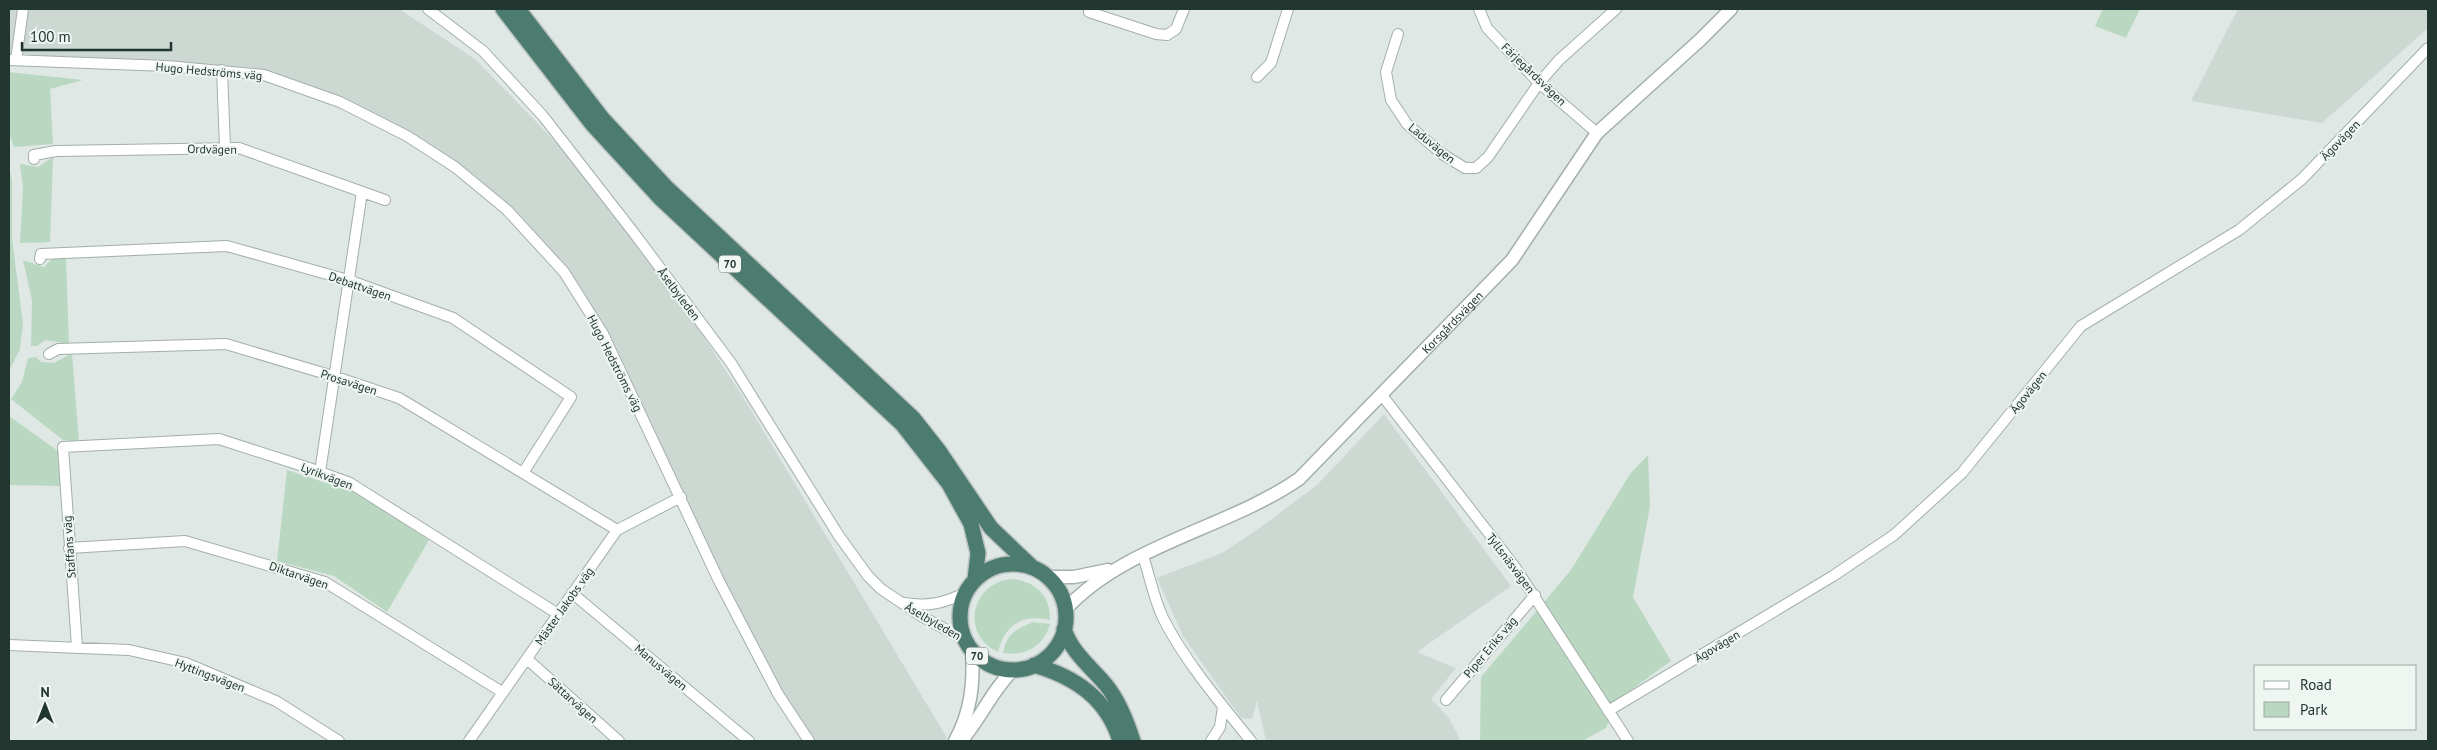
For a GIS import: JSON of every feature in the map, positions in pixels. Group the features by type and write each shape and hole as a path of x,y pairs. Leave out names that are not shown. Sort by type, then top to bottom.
{"highway":[{"name":"70","path":"503,9 592,124 660,198 902,424 949,484 968,517 976,543 976,579"},
{"name":"70","path":"518,9 602,118 667,188 913,418 940,451 992,528 1033,568 1048,577 1060,592 1065,610 1064,629 1056,647 1034,665 1014,670 991,665 969,645 960,616 965,593 976,579 998,566 1016,564 1033,568"},
{"name":"70","path":"1064,629 1068,641 1079,657 1108,687 1124,716 1133,741"},
{"path":"1034,665 1068,677 1084,686 1096,697 1109,715 1120,741"}],"street":[{"path":"13,60 23,9"},
{"name":"Åselbyleden","path":"428,9 483,51 543,116 731,363 854,559 882,590 969,645"},
{"path":"1089,12 1167,36 1176,29 1184,9"},
{"path":"1257,77 1271,63 1288,9"},
{"name":"Färjegårdsvägen","path":"1480,9 1488,28 1539,83 1597,133"},
{"name":"Laduvägen","path":"1398,34 1386,72 1392,100 1407,124 1442,154 1465,168 1476,168 1488,157 1539,83 1559,60 1616,9"},
{"name":"Korsgårdsvägen","path":"1065,610 1088,587 1118,568 1232,516 1285,489 1299,479 1512,260 1597,133 1700,40 1731,9"},
{"name":"Ägovägen","path":"1608,711 1833,576 1894,535 1962,473 2081,326 2239,230 2302,179 2428,48"},
{"name":"Hugo Hedströms väg","path":"13,60 222,70 264,75 340,102 407,136 455,167 506,210 564,272 603,334 719,581 778,694 809,741"},
{"path":"222,70 225,148"},
{"name":"Ordvägen","path":"34,159 34,155 56,151 239,148 385,200"},
{"path":"320,472 362,192"},
{"name":"Debattvägen","path":"40,259 41,254 227,246 348,280 453,318 571,397 523,473"},
{"name":"Prosavägen","path":"49,354 58,349 226,344 333,376 400,398 617,530"},
{"name":"Tyllsnäsvägen","path":"1381,394 1535,595 1628,741"},
{"name":"Lyrikvägen","path":"63,447 220,439 320,472 350,483 558,614"},
{"name":"Staffans väg","path":"63,447 77,647"},
{"name":"Mäster Jakobs väg","path":"473,740 502,692 617,530 681,497"},
{"name":"Diktarvägen","path":"69,548 185,541 325,582 502,692"},
{"path":"1142,556 1156,600 1167,625 1223,707 1251,741"},
{"name":"Korsgårdsvägen","path":"1048,577 1074,577 1118,568"},
{"name":"Manusvägen","path":"572,593 749,741"},
{"name":"Åselbyleden","path":"900,602 922,606 934,605 965,593"},
{"name":"Piper Eriks väg","path":"1446,700 1535,595"},
{"name":"Hyttingsvägen","path":"9,645 129,650 186,663 276,701 339,741"},
{"path":"955,741 965,721 971,700 969,645"},
{"name":"Sättarvägen","path":"527,659 619,741"},
{"path":"961,741 973,727 1001,682 1014,670"},
{"path":"1211,741 1220,727 1223,707"}],"shaded area":[{"path":"9,9 399,9 475,59 570,157 648,252 743,397 947,738 945,741 809,741 778,694 603,334 564,272 507,210 407,136 264,75 9,60"},
{"path":"2238,9 2428,9 2428,28 2322,123 2191,101"},
{"path":"1384,414 1511,586 1417,652 1456,668 1431,699 1449,718 1461,741 1266,741 1257,700 1252,719 1241,718 1183,636 1157,578 1222,553 1257,530 1317,485"}],"green space":[{"path":"2103,9 2140,9 2126,38 2095,26"},
{"path":"9,72 83,80 50,89 53,144 14,147 9,133"},
{"path":"53,157 50,242 20,243 23,187 20,164 38,167"},
{"path":"9,168 12,180 12,239 23,323 20,349 9,371"},
{"path":"66,257 69,344 45,340 37,346 31,346 32,300 23,260 44,267 52,259"},
{"path":"72,353 79,442 63,440 11,399 22,382 28,358 36,357 41,362 54,363"},
{"path":"9,416 58,451 61,486 9,485"},
{"path":"1648,455 1650,506 1633,597 1671,661 1617,700 1606,728 1582,741 1480,741 1481,677 1571,570 1630,474"},
{"path":"287,470 354,492 429,540 387,612 334,576 277,561"},
{"path":"1012,579 1028,583 1040,591 1048,604 1050,620 1031,619 1016,623 1005,634 998,652 986,644 978,634 975,610 987,589 998,582"},
{"path":"1033,622 1050,624 1047,632 1038,644 1019,653 1003,653 1007,641 1013,633"}]}
